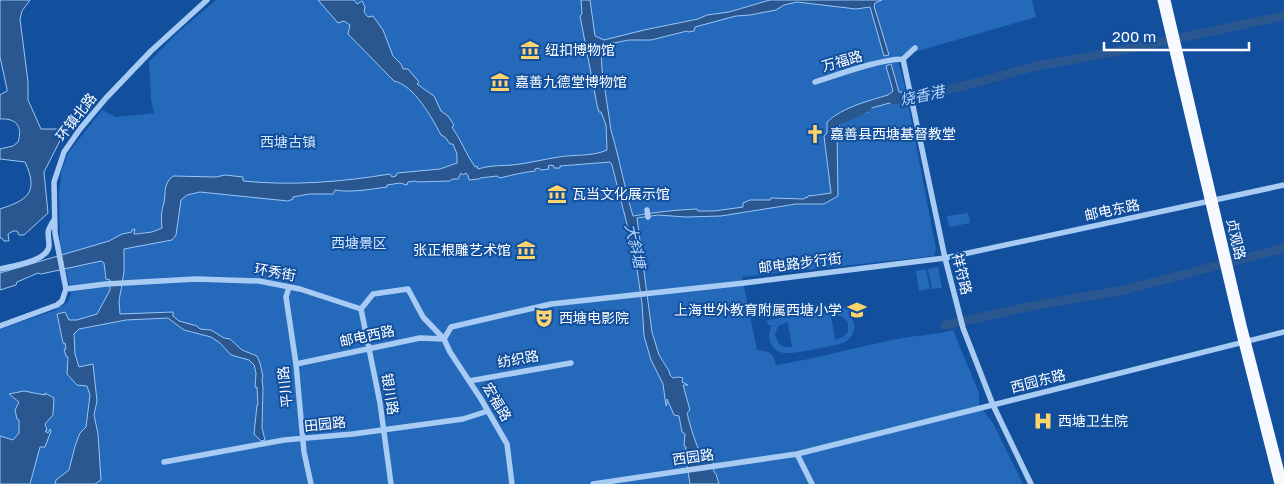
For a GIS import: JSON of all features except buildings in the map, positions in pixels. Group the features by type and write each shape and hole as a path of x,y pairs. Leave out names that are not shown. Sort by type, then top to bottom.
{"main road":[{"path":"1161,0 1178,57 1231,282"},
{"path":"1167,0 1171,29"},
{"name":"贞观路","path":"1231,282 1238,325 1245,342 1284,484"},
{"name":"贞观路","path":"1231,282 1278,484"}],"street":[{"name":"环镇北路","path":"66,289 56,245 54,182 64,152 80,129 151,51 207,0"},
{"path":"903,59 915,48"},
{"name":"万福路","path":"815,82 894,59 903,59"},
{"name":"祥符路","path":"903,59 945,258 963,328 993,405 1031,484"},
{"name":"邮电东路","path":"945,258 1284,185"},
{"path":"647,210 648,217"},
{"path":"0,269 40,259 46,254 49,249 47,230 55,218"},
{"name":"邮电路步行街","path":"444,339 451,327 543,306 945,258"},
{"name":"环秀街","path":"66,289 123,283 234,279 259,280 289,286 362,309"},
{"name":"平川路","path":"289,286 286,297 296,364 303,439 311,484"},
{"path":"0,326 57,305 62,301 66,289"},
{"path":"362,309 373,294 408,289 423,317 444,339"},
{"name":"银川路","path":"362,309 370,348 391,484"},
{"name":"西园东路","path":"797,454 1284,332"},
{"name":"邮电西路","path":"296,364 420,338 444,339"},
{"name":"宏福路","path":"444,339 450,352 507,444 512,484"},
{"name":"纺织路","path":"469,381 571,363"},
{"name":"田园路","path":"164,462 284,440 463,419 488,411"},
{"path":"797,454 812,484"},
{"name":"西园路","path":"593,484 797,454"}],"green space":[{"name":"西塘景区","path":"216,0 1032,0 1036,17 897,57 905,87 936,249 934,256 742,277 757,350 770,354 774,358 776,365 900,338 953,330 979,393 979,405 993,423 1023,484 0,484 0,329 53,311 68,302 71,294 60,244 59,193 62,169 68,153 102,110 116,117 154,113 151,99 149,62 175,35"},
{"path":"968,213 970,223 949,227 947,216"},
{"path":"938,267 942,288 932,289 928,269"},
{"path":"926,269 930,289 919,291 916,271"},
{"path":"856,305 857,311 848,313 853,321 854,329 851,337 843,343 796,352 779,352 772,346 769,334 772,325 768,325 767,320","holes":["831,315 841,316 848,322 848,332 843,337 835,340","788,322 792,347 784,347 779,344 775,335 778,326"]}],"water":[{"path":"0,0 30,0 22,11 20,19 28,82 28,100 41,129 66,129 44,172 48,213 24,235 19,235 17,231 8,234 9,241 4,241 0,238 0,209 24,198 31,188 31,181 25,162 0,159 0,149 13,146 18,142 20,132 19,127 14,122 0,119 0,95 7,91 7,89 0,57"},
{"name":"大斜塘","path":"318,0 354,0 357,4 362,1 365,7 364,12 368,17 373,16 383,30 393,56 403,69 408,69 419,82 417,84 434,96 441,111 448,116 454,125 452,127 478,169 523,164 607,150 606,125 597,105 580,16 582,14 581,0 590,0 595,36 604,40 698,19 707,15 729,12 770,0 882,0 875,3 874,6 889,55 884,56 870,7 856,9 797,2 784,5 776,10 736,16 695,27 694,31 651,40 629,40 598,46 601,49 602,70 611,130 633,216 689,209 714,211 743,207 743,203 750,200 770,200 771,198 804,199 809,195 831,193 824,136 827,133 827,122 848,108 888,95 893,91 886,66 891,64 899,92 903,92 904,99 868,109 869,112 859,115 857,111 843,118 837,130 838,196 824,204 796,204 721,216 686,217 658,215 637,218 652,332 659,355 670,375 673,378 683,378 682,382 688,385 683,385 690,410 687,413 692,430 703,457 706,460 713,461 714,472 719,484 690,484 685,453 686,447 684,446 685,434 682,432 679,416 674,415 667,399 666,406 663,384 651,360 644,336 642,303 635,256 610,162 560,166 560,168 554,168 551,165 548,166 549,169 541,170 538,168 535,171 500,178 497,176 469,180 466,173 463,175 461,173 458,179 450,181 415,181 408,182 407,185 400,183 368,190 335,190 333,194 309,194 293,197 293,199 288,201 200,192 187,195 181,200 176,235 172,240 124,249 124,272 119,301 120,314 173,312 173,316 179,321 197,326 200,329 211,330 224,338 230,339 242,350 257,356 263,377 262,428 265,440 261,441 254,434 258,405 254,365 249,360 231,355 220,343 211,337 184,330 168,318 126,320 79,329 74,334 75,354 79,367 93,364 97,401 94,415 98,434 101,480 95,484 55,484 56,480 69,470 80,433 86,427 90,395 87,386 77,385 67,374 68,357 64,349 66,349 65,343 63,343 57,314 65,312 69,320 77,320 97,314 110,290 110,280 106,279 104,263 101,261 41,274 38,273 17,282 16,285 0,290 0,273 109,241 135,229 134,234 152,232 162,228 166,188 173,176 216,177 225,175 243,177 243,181 316,182 390,174 392,177 396,176 397,173 440,169 457,163 457,154 453,144 450,144 441,135 422,103 409,89 394,81 348,34 350,25 344,21 338,23"},
{"path":"24,391 45,395 45,393 54,398 53,415 45,424 47,430 45,431 48,433 50,429 51,431 45,447 40,447 30,484 0,484 0,436 13,440 19,433 19,420 15,410 19,402 9,394"}],"waterway":[{"name":"烧香港","path":"894,100 948,90 1037,66 1284,16"},
{"name":"烧香港","path":"834,124 867,108"},
{"path":"945,325 1032,306 1124,290 1284,248"}],"place":[{"name":"纽扣博物馆","path":"530,50"},
{"name":"嘉善九德堂博物馆","path":"500,82"},
{"name":"嘉善县西塘基督教堂","path":"815,134"},
{"name":"瓦当文化展示馆","path":"557,194"},
{"name":"张正根雕艺术馆","path":"526,250"},
{"name":"上海世外教育附属西塘小学","path":"857,310"},
{"name":"西塘电影院","path":"544,318"},
{"name":"西塘卫生院","path":"1043,421"}],"park label":[{"name":"西塘古镇","path":"288,142"}]}
